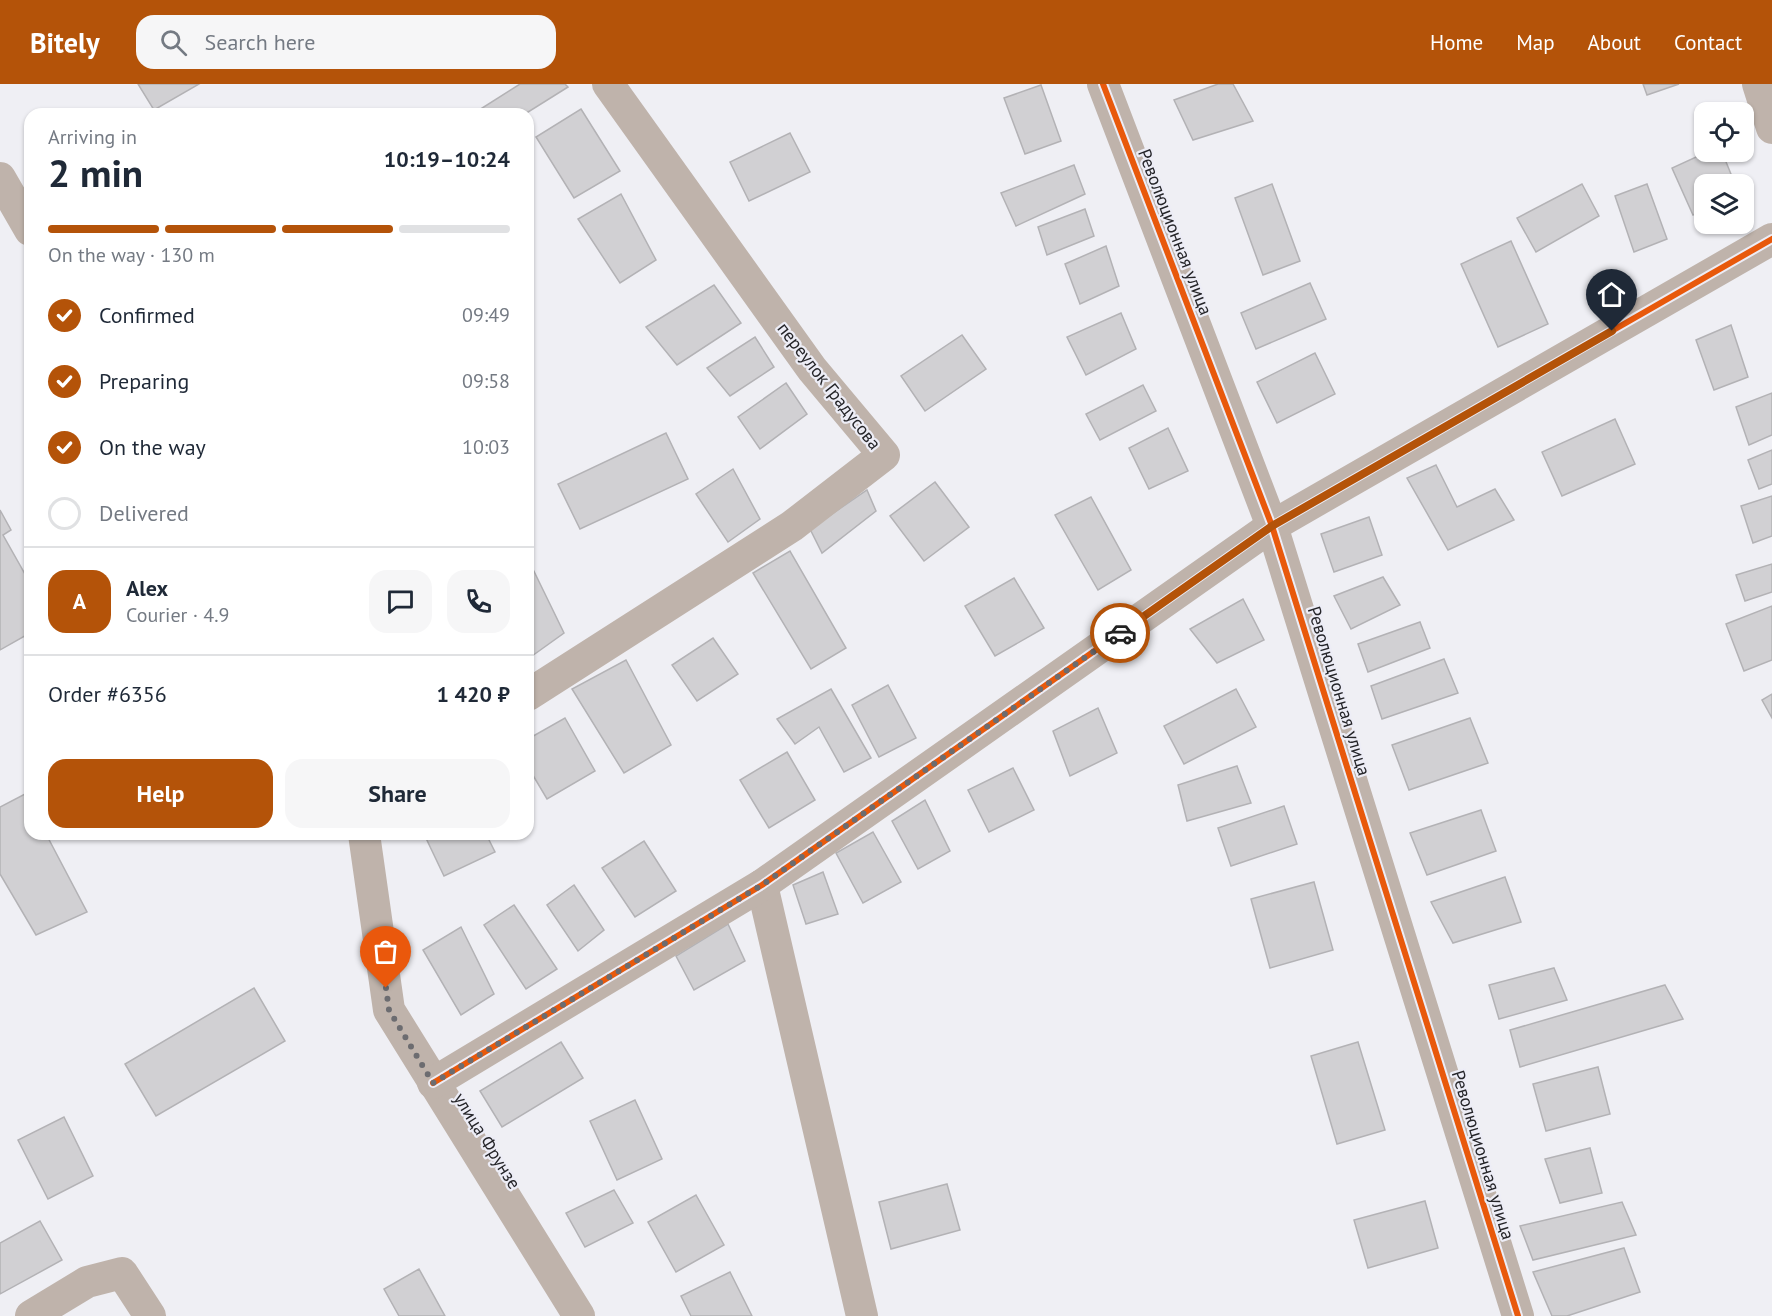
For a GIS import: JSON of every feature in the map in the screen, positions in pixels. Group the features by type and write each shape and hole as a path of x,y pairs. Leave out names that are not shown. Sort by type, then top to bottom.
{"street":[{"name":"переулок Градусова","path":"534,691 792,526 884,455 812,369 608,84"},
{"name":"Революционная улица","path":"1103,84 1272,526 1518,1316"},
{"path":"1758,84 1772,128"},
{"path":"0,178 24,220"},
{"path":"433,1083 762,885 1272,526 1772,239"},
{"name":"улица Фрунзе","path":"365,840 389,1010 579,1316"},
{"path":"762,885 862,1316"},
{"path":"31,1316 87,1282 122,1273 150,1316"}],"building":[{"path":"138,84 199,84 157,108 153,108"},
{"path":"520,84 565,84 568,87 534,108 482,108"},
{"path":"1218,84 1233,84 1253,121 1193,140 1174,100"},
{"path":"1643,84 1679,84 1647,95"},
{"path":"1041,85 1061,141 1025,154 1004,98"},
{"path":"581,109 620,171 574,198 536,137"},
{"path":"790,133 810,172 749,201 730,162"},
{"path":"1694,158 1694,162 1726,162 1731,174 1694,174 1693,215 1672,168"},
{"path":"1074,165 1085,194 1016,226 1001,193"},
{"path":"1272,184 1300,261 1263,275 1235,198"},
{"path":"1582,184 1599,216 1536,252 1517,218"},
{"path":"1647,184 1667,239 1634,252 1615,196"},
{"path":"621,194 656,260 620,283 578,219"},
{"path":"1085,209 1094,236 1047,255 1038,227"},
{"path":"1511,241 1548,324 1498,347 1461,264"},
{"path":"1106,246 1119,286 1080,304 1065,264"},
{"path":"1310,283 1326,319 1256,349 1241,313"},
{"path":"714,285 741,323 677,365 646,327"},
{"path":"1121,313 1136,349 1086,375 1067,337"},
{"path":"1731,325 1748,377 1714,390 1696,340"},
{"path":"962,335 986,369 925,411 901,376"},
{"path":"755,337 774,367 730,396 707,368"},
{"path":"1315,353 1335,394 1277,423 1257,382"},
{"path":"786,383 807,414 760,449 738,417"},
{"path":"1143,385 1156,411 1100,440 1086,414"},
{"path":"1772,393 1772,435 1749,445 1736,407"},
{"path":"1615,419 1635,464 1562,496 1542,452"},
{"path":"1168,428 1188,471 1149,489 1129,448"},
{"path":"666,433 688,479 580,529 558,484"},
{"path":"1772,450 1772,484 1759,489 1748,460"},
{"path":"1436,465 1457,507 1495,489 1514,520 1448,550 1407,478"},
{"path":"733,469 760,519 728,542 696,494"},
{"path":"935,482 969,527 924,561 890,516"},
{"path":"867,490 876,511 822,553 810,529"},
{"path":"1772,496 1772,536 1753,543 1741,506"},
{"path":"1091,497 1131,570 1098,590 1055,515"},
{"path":"0,510 11,530 3,535 24,572 24,636 0,650"},
{"path":"1369,517 1382,555 1334,572 1321,534"},
{"path":"790,551 846,648 811,669 753,573"},
{"path":"1772,564 1772,592 1745,601 1736,575"},
{"path":"534,571 564,633 534,655"},
{"path":"1383,577 1400,605 1351,629 1334,596"},
{"path":"1014,578 1044,628 995,656 965,606"},
{"path":"1243,599 1264,640 1217,663 1190,629"},
{"path":"1772,606 1772,660 1744,671 1726,624"},
{"path":"1420,622 1430,648 1368,672 1358,644"},
{"path":"713,638 738,674 697,701 672,665"},
{"path":"1444,659 1458,693 1382,719 1371,686"},
{"path":"626,660 671,745 624,773 572,689"},
{"path":"888,685 916,738 879,757 852,705"},
{"path":"831,689 871,758 844,772 819,727 795,744 777,719"},
{"path":"1236,689 1256,727 1184,764 1164,726"},
{"path":"1772,694 1772,718 1762,700"},
{"path":"1098,708 1117,753 1070,776 1053,731"},
{"path":"565,718 595,771 547,799 534,777 534,736"},
{"path":"1470,718 1488,763 1409,790 1392,745"},
{"path":"787,752 815,800 769,828 740,780"},
{"path":"1237,766 1251,803 1187,821 1178,785"},
{"path":"1013,768 1034,810 989,832 968,790"},
{"path":"24,795 24,840 49,840 87,912 36,935 0,874 0,807"},
{"path":"925,800 950,851 918,869 892,821"},
{"path":"1284,806 1297,844 1231,866 1218,828"},
{"path":"1481,810 1496,851 1427,875 1410,833"},
{"path":"873,832 901,882 863,903 836,853"},
{"path":"427,840 489,840 495,852 444,876"},
{"path":"644,841 676,891 635,917 602,868"},
{"path":"823,872 838,914 806,924 793,885"},
{"path":"1505,877 1521,922 1453,943 1431,902"},
{"path":"1314,882 1333,950 1270,968 1251,899"},
{"path":"574,885 604,930 578,951 547,905"},
{"path":"514,905 557,969 526,989 484,925"},
{"path":"728,924 745,961 694,990 676,956"},
{"path":"461,927 494,994 461,1015 423,950"},
{"path":"1554,968 1567,1000 1499,1019 1489,985"},
{"path":"1665,985 1683,1019 1520,1067 1510,1030"},
{"path":"254,988 285,1041 156,1116 125,1064"},
{"path":"561,1042 583,1078 502,1127 480,1091"},
{"path":"1358,1042 1385,1130 1337,1144 1311,1056"},
{"path":"1598,1067 1610,1114 1546,1131 1533,1084"},
{"path":"635,1100 662,1159 617,1180 590,1121"},
{"path":"64,1117 93,1176 48,1199 18,1140"},
{"path":"1590,1148 1602,1193 1560,1203 1545,1159"},
{"path":"947,1184 960,1230 891,1249 879,1202"},
{"path":"614,1190 633,1223 585,1247 566,1213"},
{"path":"696,1195 724,1245 676,1272 648,1222"},
{"path":"1425,1201 1438,1248 1368,1268 1354,1220"},
{"path":"1622,1202 1636,1235 1533,1260 1520,1226"},
{"path":"40,1221 62,1260 0,1294 0,1243"},
{"path":"1624,1248 1640,1292 1567,1316 1552,1316 1533,1272"},
{"path":"419,1269 445,1316 399,1316 384,1289"},
{"path":"730,1272 752,1316 691,1316 681,1296"}],"cycle path":[{"path":"1103,84 1272,526 1518,1316"},
{"path":"433,1083 762,885 1272,526 1772,239"}],"way so far":[{"path":"386,988 389,1010 433,1083 762,885 1120,633"}],"route":[{"path":"1120,633 1272,526 1612,331"}]}
